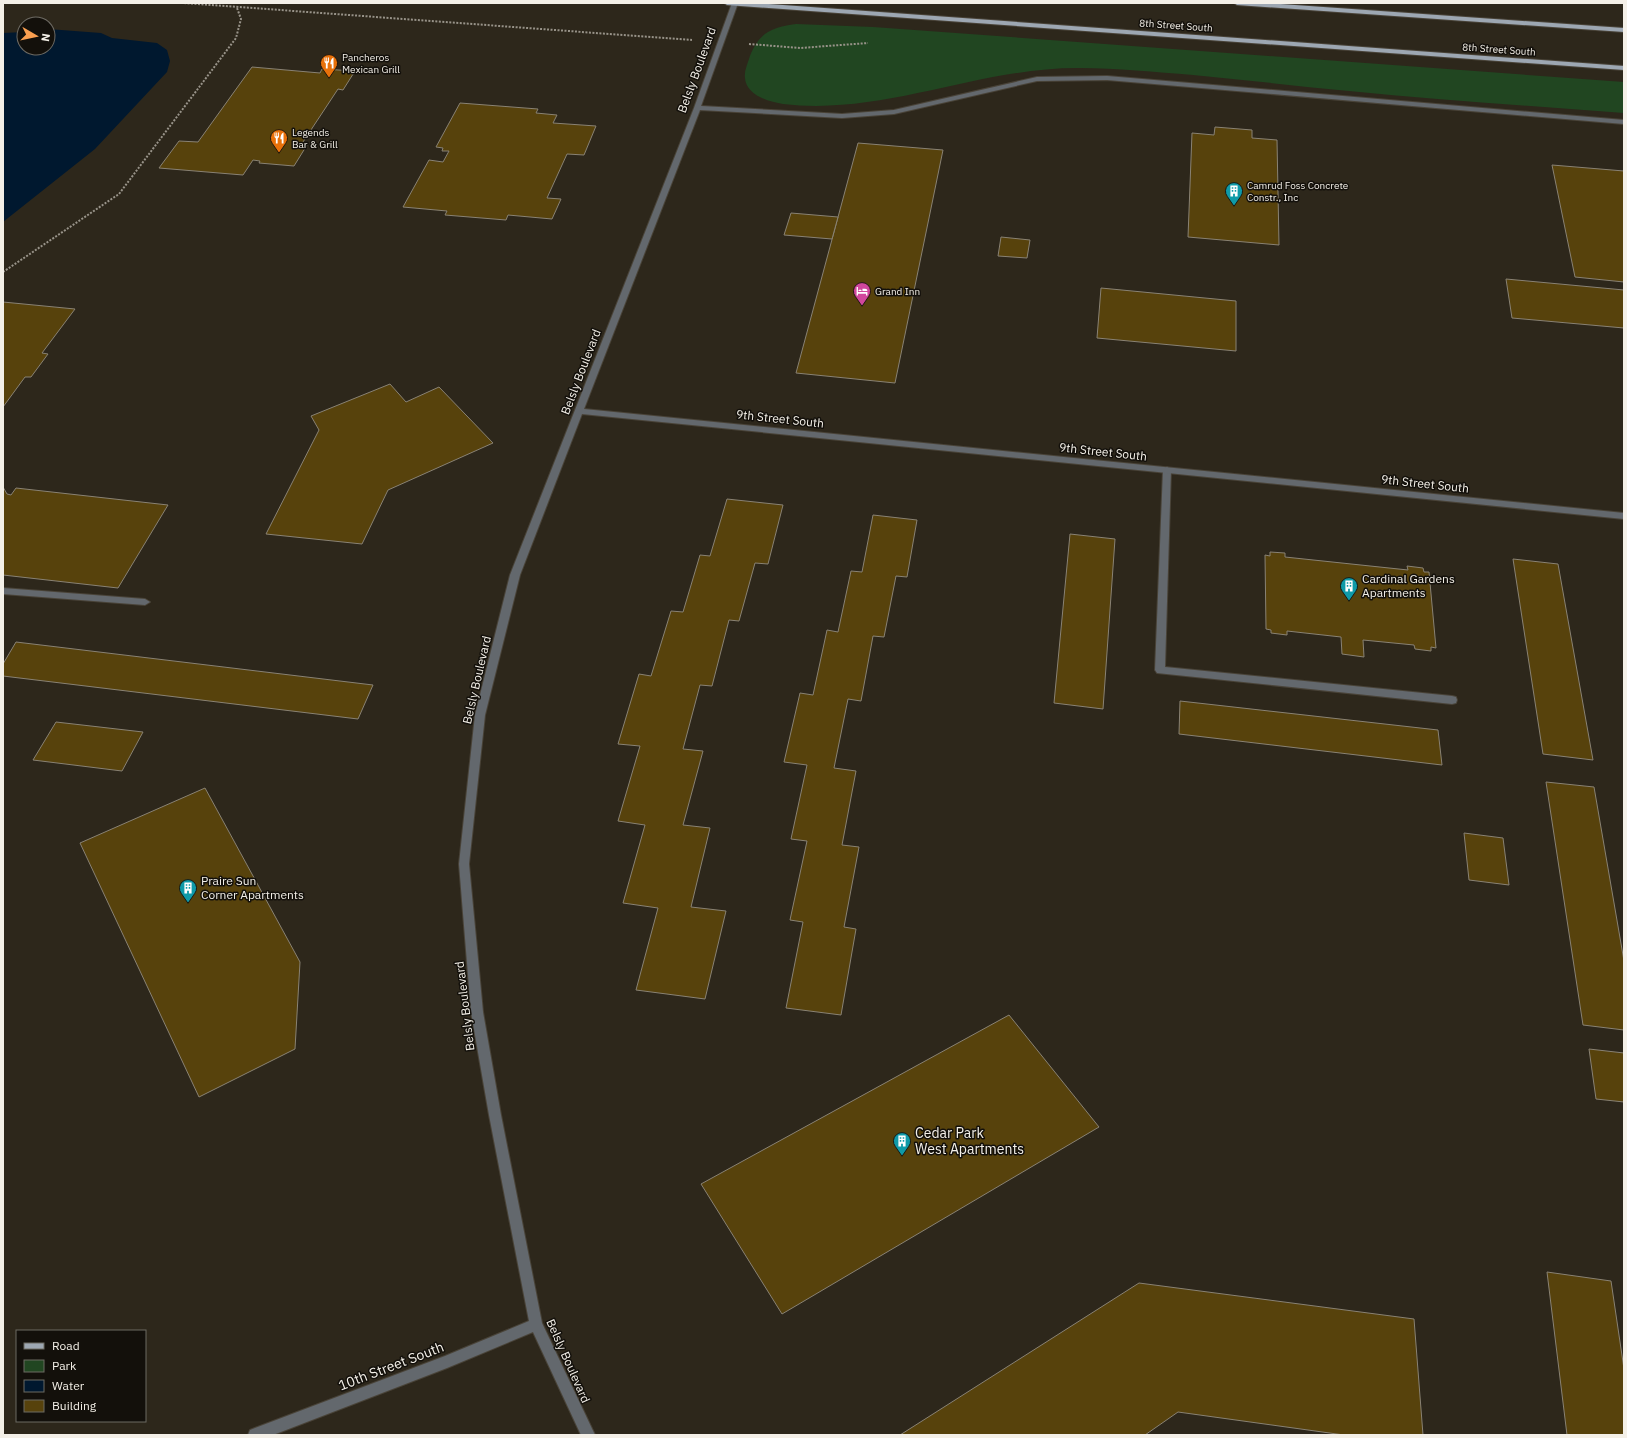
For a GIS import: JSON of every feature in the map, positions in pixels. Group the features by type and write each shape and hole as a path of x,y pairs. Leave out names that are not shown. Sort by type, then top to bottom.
{"main road":[{"name":"8th Street South","path":"732,3 1624,68"},
{"path":"1237,3 1624,30"}],"street":[{"name":"Belsly Boulevard","path":"588,1435 536,1324 494,1115 477,1012 464,864 480,715 515,576 697,108 732,3"},
{"path":"697,108 842,116 894,112 1037,79 1107,78 1624,122"},
{"name":"9th Street South","path":"579,411 1624,516"},
{"path":"1167,470 1160,670 1452,700"},
{"path":"3,591 145,602"},
{"name":"10th Street South","path":"255,1435 447,1362 536,1324"}],"path":[{"path":"184,3 672,39"},
{"path":"3,272 119,194 236,38 241,22 241,14 237,7"}],"green space":[{"path":"796,24 873,27 1624,82 1624,113 1418,97 1136,70 1094,68 1042,70 1005,75 895,98 858,103 821,106 783,104 759,97 749,89 745,78 750,55 754,47 765,34 771,30"}],"water":[{"path":"56,30 101,33 112,38 157,43 167,50 170,61 167,72 95,149 3,222 3,33 16,32 16,56 56,56"}],"building":[{"path":"252,67 320,73 322,69 355,71 343,90 338,89 301,145 307,145 294,166 259,163 260,161 253,160 243,175 159,168 179,141 198,142"},
{"path":"460,103 538,109 536,113 557,115 553,123 596,126 584,155 567,154 547,198 561,199 552,219 508,215 506,220 445,215 447,211 403,207 429,160 443,162 449,151 442,151 443,148 436,147"},
{"name":"Camrud Foss Concrete Constr., Inc","path":"1215,127 1252,130 1252,138 1277,140 1279,245 1188,237 1192,133 1214,135"},
{"name":"Grand Inn","path":"858,143 943,150 895,383 796,373"},
{"path":"1552,165 1624,171 1624,282 1575,277"},
{"path":"791,213 838,217 832,239 784,235"},
{"path":"1001,237 1030,240 1027,258 998,256"},
{"path":"1506,279 1624,290 1624,328 1512,318"},
{"path":"1101,288 1236,301 1236,351 1097,338"},
{"path":"3,302 75,309 42,353 48,354 31,377 25,377 3,407"},
{"path":"390,384 406,402 439,387 493,443 388,490 362,544 266,534 319,430 311,416"},
{"path":"3,487 7,494 11,495 16,488 168,505 118,588 3,575"},
{"path":"727,499 783,505 768,564 755,563 739,621 729,620 712,686 700,685 683,749 703,751 683,825 710,828 691,907 726,911 705,999 636,990 658,908 623,903 645,825 618,821 640,746 618,744 639,674 651,676 671,611 683,612 700,555 710,556"},
{"path":"873,515 917,520 907,577 896,576 884,637 873,636 861,701 848,699 834,768 856,771 842,845 859,847 844,927 856,929 841,1015 786,1008 803,922 790,920 807,841 791,839 807,765 784,762 800,693 813,695 827,630 838,632 851,571 862,572"},
{"path":"1070,534 1115,539 1103,709 1054,703"},
{"name":"Cardinal Gardens Apartments","path":"1270,552 1285,553 1285,557 1408,570 1407,566 1423,568 1424,572 1429,572 1436,648 1431,647 1431,651 1415,649 1414,645 1363,640 1364,657 1342,654 1341,637 1287,631 1287,635 1271,633 1271,630 1266,629 1265,555 1270,556"},
{"path":"1513,559 1558,564 1593,760 1543,754"},
{"path":"16,642 373,685 358,719 3,676 3,664"},
{"path":"1180,701 1438,730 1442,765 1179,734"},
{"path":"56,722 143,732 122,771 33,760"},
{"path":"1546,782 1594,787 1624,961 1624,1030 1583,1025"},
{"name":"Praire Sun Corner Apartments","path":"205,788 300,962 295,1049 199,1097 80,843"},
{"path":"1464,833 1503,838 1509,885 1469,880"},
{"name":"Cedar Park West Apartments","path":"1009,1015 1099,1127 782,1314 701,1184"},
{"path":"1589,1049 1624,1053 1624,1102 1596,1099"},
{"path":"1547,1272 1611,1281 1624,1369 1624,1435 1567,1435"},
{"path":"1139,1283 1414,1319 1423,1435 1344,1435 1178,1412 1145,1435 900,1435"}],"place":[{"name":"Pancheros Mexican Grill","path":"329,78"},
{"name":"Legends Bar & Grill","path":"279,153"},
{"name":"Camrud Foss Concrete Constr., Inc","path":"1234,206"},
{"name":"Grand Inn","path":"862,306"},
{"name":"Cardinal Gardens Apartments","path":"1349,601"},
{"name":"Praire Sun Corner Apartments","path":"188,903"},
{"name":"Cedar Park West Apartments","path":"902,1156"}]}
